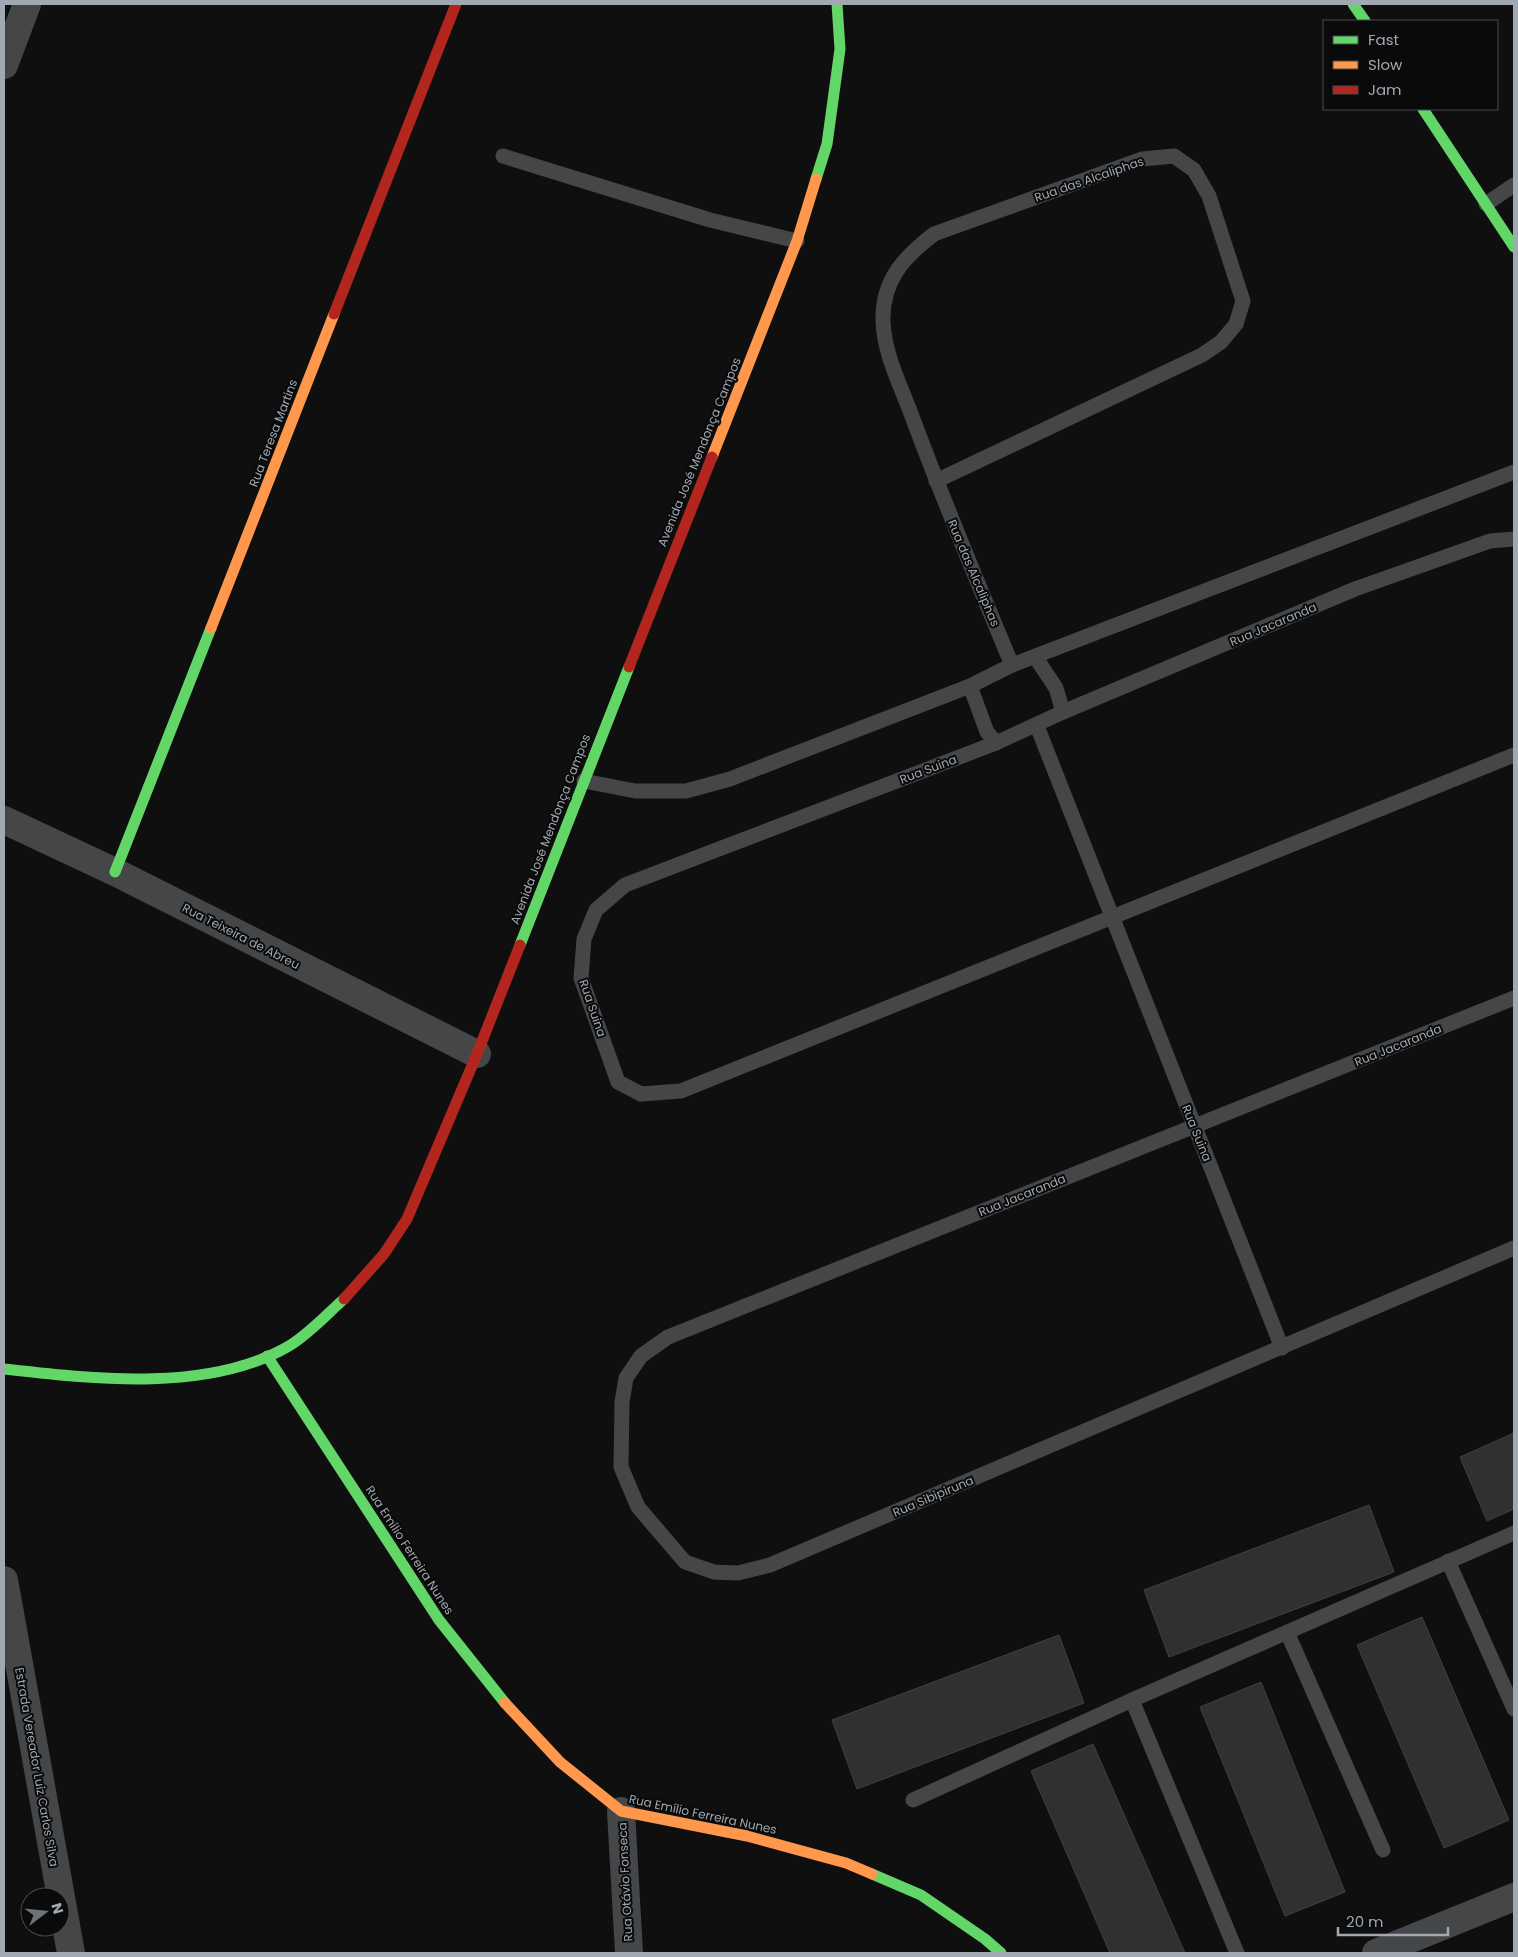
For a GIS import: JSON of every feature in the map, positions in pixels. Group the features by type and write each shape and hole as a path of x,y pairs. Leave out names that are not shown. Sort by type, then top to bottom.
{"main road":[{"name":"Rua Teresa Martins","path":"115,872 456,4"},
{"name":"Avenida José Mendonça Campos","path":"4,1369 90,1379 147,1380 217,1372 267,1356 290,1346 339,1303 384,1254 407,1219 478,1054 797,241 827,144 840,49 836,4"},
{"path":"1353,4 1364,20"},
{"path":"1424,110 1513,241"},
{"name":"Rua Emílio Ferreira Nunes","path":"267,1356 439,1620 506,1705 560,1762 621,1811 747,1836 846,1863 921,1895 985,1938 1000,1953"}],"street":[{"path":"4,65 27,4"},
{"name":"Rua Teixeira de Abreu","path":"4,820 115,872 478,1054"},
{"name":"Estrada Vereador Luiz Carlos Silva","path":"4,1580 71,1953"},
{"name":"Rua Otávio Fonseca","path":"621,1811 629,1953"},
{"path":"1376,1953 1514,1897"}],"lane":[{"path":"503,156 710,220 797,241"},
{"name":"Rua das Alcaliphas","path":"936,481 1202,355 1221,342 1236,324 1243,300 1209,196 1194,170 1174,156 1142,159 934,234 909,253 888,284 883,321 889,353 936,481 1012,665"},
{"path":"1486,204 1514,186"},
{"path":"584,781 635,791 686,792 730,779 970,686 1012,665 1036,658 1514,472"},
{"name":"Rua Jacaranda","path":"1037,726 1063,712 1355,590 1490,541 1514,539"},
{"path":"1036,658 1048,672 1056,688 1063,712"},
{"path":"970,686 987,732 996,743"},
{"name":"Rua Suina","path":"1112,918 681,1091 641,1094 618,1082 581,978 584,939 596,910 625,886 1037,726 1282,1348"},
{"path":"1112,918 1514,755"},
{"name":"Rua Jacaranda","path":"621,1467 622,1402 626,1378 641,1356 668,1337 1514,998"},
{"path":"1282,1348 1514,1248"},
{"name":"Rua Sibipiruna","path":"621,1467 638,1507 685,1562 714,1572 738,1573 770,1565 1282,1348"},
{"path":"913,1800 1132,1700 1448,1561 1514,1534"},
{"path":"1448,1561 1514,1709"},
{"path":"1287,1632 1383,1850"},
{"path":"1132,1700 1237,1953"}],"building":[{"path":"1514,1433 1514,1509 1487,1521 1460,1457"},
{"path":"1369,1505 1394,1572 1169,1657 1144,1590"},
{"path":"1422,1617 1509,1820 1444,1848 1357,1645"},
{"path":"1059,1635 1084,1703 857,1789 832,1720"},
{"path":"1261,1682 1345,1892 1285,1916 1200,1707"},
{"path":"1093,1744 1185,1953 1110,1953 1031,1771"}],"traffic: fast":[{"path":"816,179 827,144 840,49 837,4"},
{"path":"1353,4 1364,20"},
{"path":"1424,110 1514,247"},
{"path":"115,872 211,628"},
{"path":"520,945 629,667"},
{"path":"4,1369 112,1379 187,1377 223,1371 257,1361 289,1346 311,1330 344,1299"},
{"path":"267,1356 439,1620 505,1703"},
{"path":"872,1874 921,1895 985,1939 1001,1953"}],"traffic: slow":[{"path":"712,457 797,241 816,179"},
{"path":"211,628 334,314"},
{"path":"505,1703 560,1762 621,1811 747,1836 846,1863 872,1874"}],"traffic: jam":[{"path":"334,314 456,4"},
{"path":"629,667 712,457"},
{"path":"344,1299 384,1254 407,1219 477,1054 520,945"}]}
